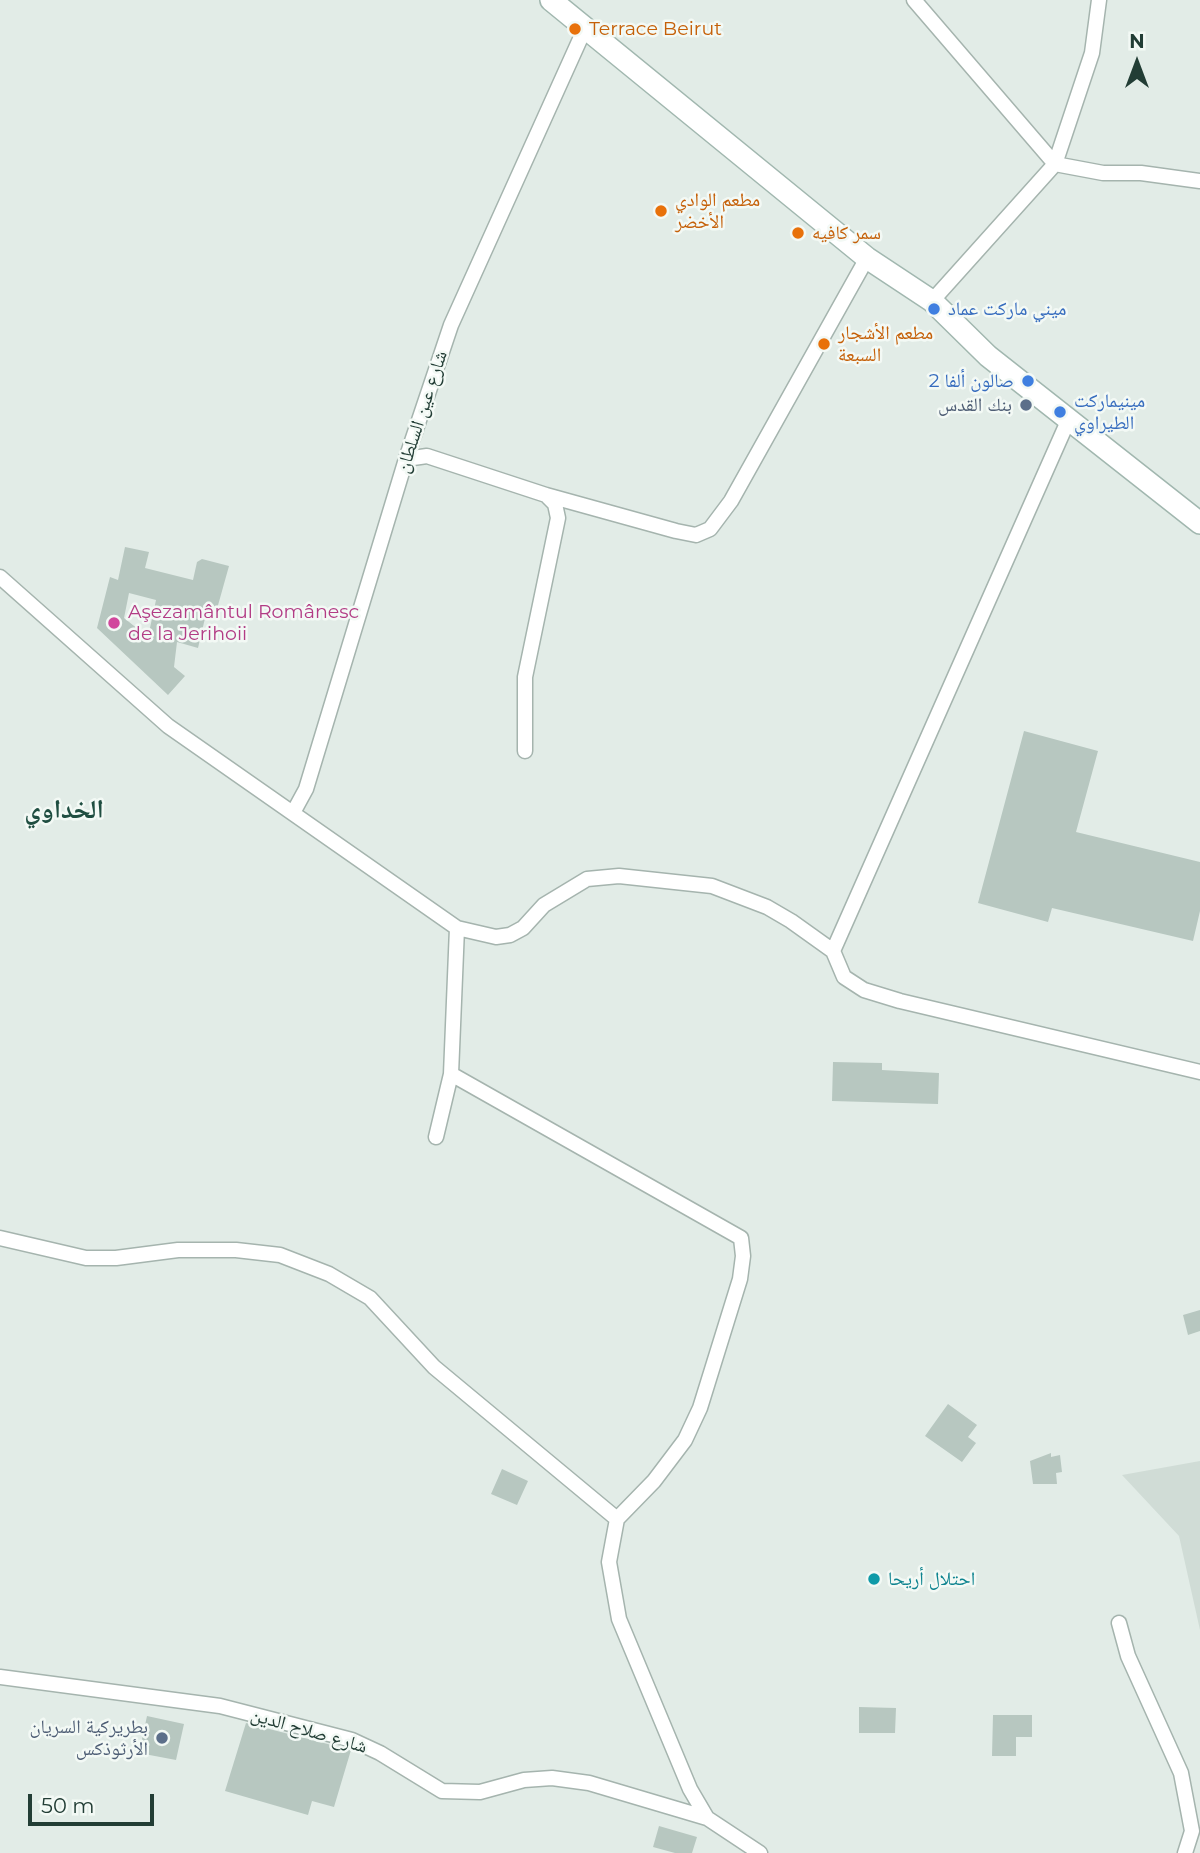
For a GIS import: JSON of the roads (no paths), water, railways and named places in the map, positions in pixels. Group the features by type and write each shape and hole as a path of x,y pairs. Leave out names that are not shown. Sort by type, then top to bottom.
{"main road":[{"path":"551,0 867,258 932,300 988,356 1200,523"}],"street":[{"path":"914,0 1055,164 1103,173 1161,175 1200,181"},
{"path":"932,300 1055,164 1092,53 1098,0"},
{"name":"شارع عين السلطان","path":"294,811 306,789 406,459 451,325 586,26"},
{"path":"406,459 427,456 546,495 689,534 710,529 731,501 867,258"},
{"path":"833,951 1068,421"},
{"path":"524,751 525,677 558,518 555,504 546,495"},
{"path":"558,518 571,508 583,506"},
{"path":"0,577 168,726 294,811 457,928 496,937 510,935 587,878 619,876 712,886 767,907 833,951 844,977 864,990 900,1002 1200,1072"},
{"path":"436,1137 450,1074 457,928"},
{"path":"450,1074 741,1238 740,1279 700,1408 685,1440 654,1481 617,1519 609,1562 619,1619 691,1789 707,1818"},
{"path":"0,1238 86,1258 116,1258 178,1250 236,1250 280,1255 329,1274 370,1298 434,1367 617,1519"},
{"path":"1119,1623 1135,1674 1181,1773 1192,1831 1185,1853"},
{"name":"شارع صلاح الدين","path":"0,1677 220,1706 352,1740 380,1753 442,1791 480,1792 502,1784 552,1779 616,1790 707,1818 760,1853"}],"place":[{"name":"Terrace Beirut","path":"575,29"},
{"name":"مطعم الوادي الأخضر","path":"661,211"},
{"name":"سمر كافيه","path":"798,233"},
{"name":"ميني ماركت عماد","path":"934,309"},
{"name":"مطعم الأشجار السبعة","path":"824,344"},
{"name":"صالون ألفا 2","path":"1028,381"},
{"name":"بنك القدس","path":"1026,405"},
{"name":"مينيماركت الطيراوي","path":"1060,412"},
{"name":"Aşezamântul Românesc de la Jerihoii","path":"114,623"},
{"name":"احتلال أريحا","path":"874,1579"},
{"name":"بطريركية السريان الأرثوذكس","path":"162,1738"}],"district":[{"name":"الخداوي","path":"64,810"}]}
